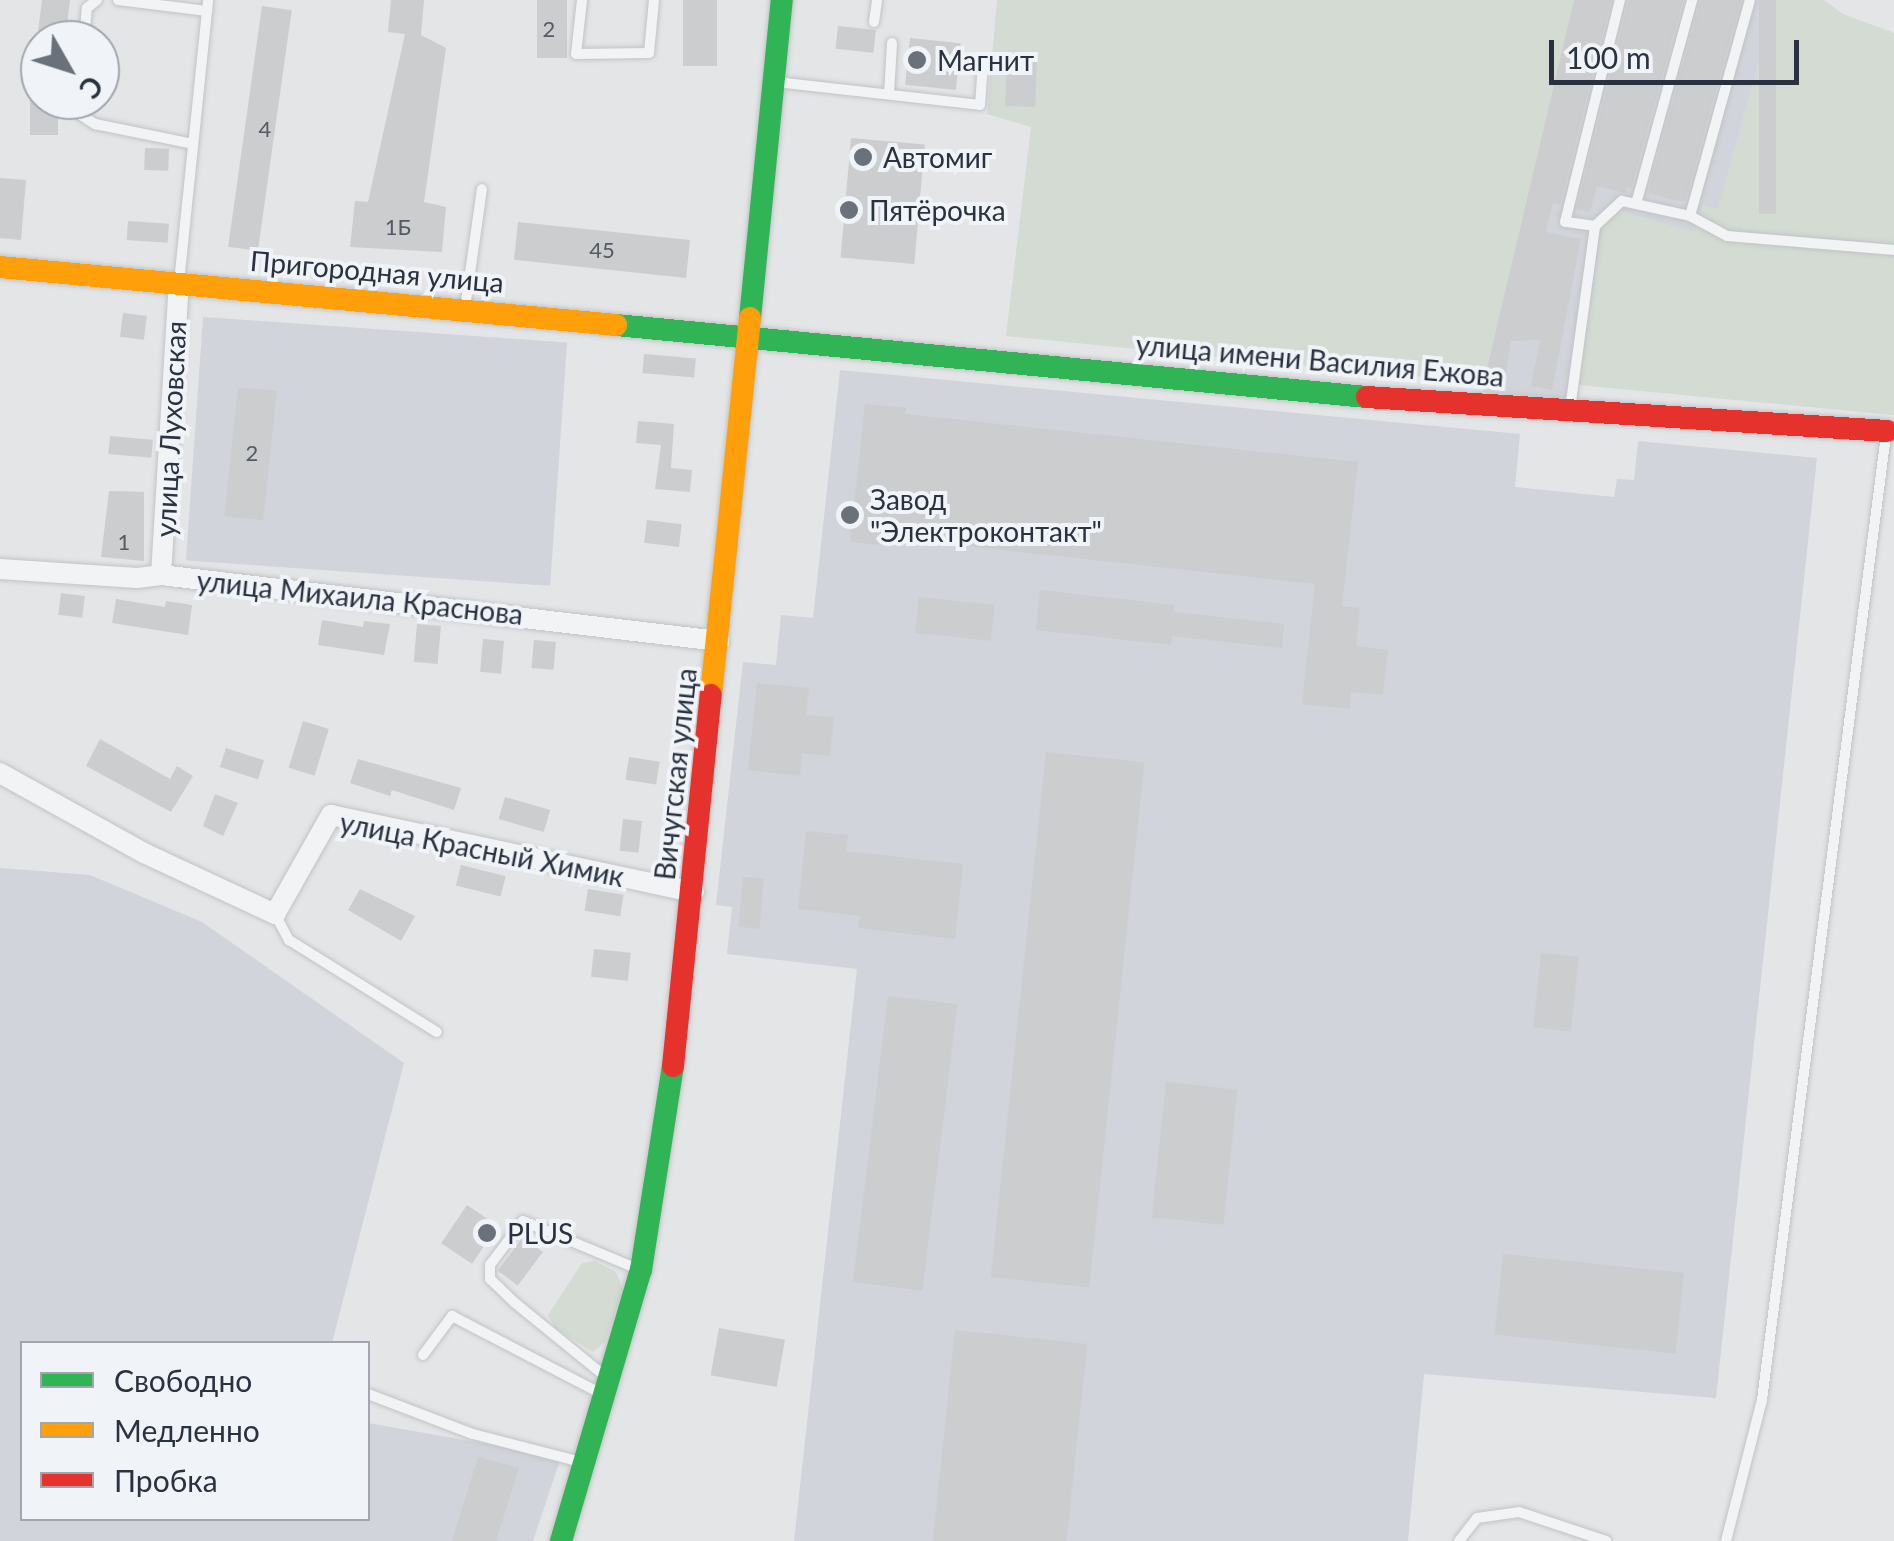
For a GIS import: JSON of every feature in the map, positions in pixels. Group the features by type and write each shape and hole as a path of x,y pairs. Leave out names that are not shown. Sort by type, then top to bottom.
{"street":[{"name":"Вичугская улица","path":"562,1541 640,1270 670,1096 694,892 782,0"},
{"name":"Пригородная улица","path":"0,267 749,335"},
{"name":"улица Луховская","path":"161,575 179,284"},
{"name":"улица имени Василия Ежова","path":"749,335 1391,399 1890,431"},
{"name":"улица Михаила Краснова","path":"0,569 137,578 161,575 719,641"},
{"path":"0,773 144,852 275,914"},
{"name":"улица Красный Химик","path":"275,914 331,814 694,892"}],"lane":[{"path":"85,20 86,8 97,0"},
{"path":"118,0 207,6 179,284"},
{"path":"582,0 576,54 650,53 654,0"},
{"path":"874,22 876,0"},
{"path":"1596,226 1564,222 1620,0"},
{"path":"1636,204 1692,0"},
{"path":"1690,216 1750,0"},
{"path":"888,94 892,42"},
{"path":"775,82 980,104 984,64"},
{"path":"89,120 193,144"},
{"path":"464,310 482,189"},
{"path":"1570,410 1596,226 1622,200 1690,216 1726,236 1894,250"},
{"path":"1726,1541 1762,1400 1890,431"},
{"path":"275,914 289,940 437,1032"},
{"path":"608,1388 490,1279 490,1265 524,1221 640,1270"},
{"path":"423,1355 452,1316 608,1388"},
{"path":"370,1395 472,1434 586,1464"},
{"path":"1459,1541 1478,1518 1519,1512 1606,1541"}],"shaded area":[{"path":"997,0 1574,0 1484,383 1006,336 1031,127 987,114"},
{"path":"1574,0 1776,0 1718,210 1695,233 1619,211 1604,219 1576,399 1482,392"},
{"path":"1776,0 1824,0 1843,14 1894,33 1894,415 1578,385 1604,219 1619,211 1695,232 1702,205 1718,209"},
{"path":"203,317 567,342 550,586 186,560"},
{"name":"Завод \"Электроконтакт\"","path":"840,370 1520,434 1515,487 1614,497 1617,479 1634,480 1638,441 1817,458 1716,1398 1424,1374 1408,1541 794,1541 857,969 727,954 732,907 716,905 743,662 776,665 781,615 813,618"},
{"path":"0,868 90,875 202,922 404,1063 333,1341 20,1341 20,1521 370,1521 370,1423 561,1457 533,1541 0,1541"},
{"path":"595,1261 616,1272 623,1290 605,1342 593,1352 555,1328 548,1315 582,1263"}],"building":[{"path":"42,0 70,0 68,20 40,20"},
{"path":"391,0 424,0 421,35 446,48 424,202 446,207 442,252 350,247 355,201 368,202 405,34 388,32"},
{"path":"537,0 567,0 567,58 537,58"},
{"path":"683,0 717,0 717,66 683,66"},
{"path":"1574,0 1611,0 1560,204 1553,203 1546,232 1581,239 1552,390 1531,386 1540,340 1511,341 1505,378 1485,377"},
{"path":"1629,0 1683,0 1631,188 1627,187 1626,193 1597,186 1590,212 1577,209"},
{"path":"1701,0 1741,0 1685,201 1679,201 1648,193"},
{"path":"1759,0 1776,0 1776,214 1759,214"},
{"path":"262,6 292,10 258,251 228,247"},
{"path":"838,26 876,30 873,53 836,49"},
{"path":"910,38 961,43 956,90 905,85"},
{"path":"1007,56 1037,57 1035,107 1005,106"},
{"path":"30,120 58,120 58,135 30,135"},
{"path":"851,138 925,144 914,264 841,258"},
{"path":"145,148 169,149 168,171 144,170"},
{"path":"0,178 26,180 21,240 0,238"},
{"path":"128,221 169,224 168,243 127,240"},
{"path":"518,222 690,240 686,278 514,260"},
{"path":"123,313 147,316 144,340 120,337"},
{"path":"644,354 696,359 694,377 642,373"},
{"path":"238,387 277,391 263,520 224,516"},
{"path":"865,404 906,408 905,414 1358,462 1342,606 1360,608 1356,646 1388,650 1383,695 1351,692 1350,709 1302,704 1315,584 892,538 891,546 850,542"},
{"path":"638,421 674,424 671,468 692,470 690,492 655,489 661,445 636,443"},
{"path":"110,436 153,440 151,458 108,454"},
{"path":"109,491 144,492 144,561 101,557"},
{"path":"647,520 682,524 679,547 644,543"},
{"path":"1040,590 1175,605 1174,612 1284,624 1282,648 1172,636 1171,645 1036,630"},
{"path":"61,593 85,596 82,618 58,615"},
{"path":"919,597 995,605 991,641 915,633"},
{"path":"116,599 165,607 166,601 192,605 188,635 112,623"},
{"path":"322,620 363,627 364,621 390,624 384,655 318,645"},
{"path":"417,624 441,626 438,664 414,662"},
{"path":"483,639 504,641 501,674 480,672"},
{"path":"534,640 556,642 553,670 532,668"},
{"path":"757,683 809,688 806,715 834,717 830,756 802,753 800,776 748,770"},
{"path":"303,721 329,729 314,776 289,768"},
{"path":"100,739 170,779 177,766 193,776 171,812 86,766"},
{"path":"226,748 264,760 258,779 220,767"},
{"path":"1046,752 1144,762 1089,1287 991,1277"},
{"path":"629,757 660,762 656,785 625,780"},
{"path":"358,759 461,788 454,810 392,790 390,796 350,783"},
{"path":"215,794 238,803 223,836 203,826"},
{"path":"505,797 550,810 544,832 499,819"},
{"path":"623,819 642,821 639,853 620,851"},
{"path":"806,831 848,835 846,851 963,864 955,939 858,928 860,916 798,909"},
{"path":"461,865 506,876 501,897 456,885"},
{"path":"743,877 764,879 760,929 739,927"},
{"path":"360,889 415,916 401,941 348,910"},
{"path":"588,889 624,895 620,916 585,911"},
{"path":"594,949 631,953 628,981 591,977"},
{"path":"1541,953 1579,957 1571,1032 1533,1028"},
{"path":"888,996 957,1005 922,1290 853,1282"},
{"path":"1166,1082 1238,1090 1223,1225 1152,1217"},
{"path":"467,1205 498,1226 472,1264 441,1243"},
{"path":"523,1237 543,1252 518,1286 498,1271"},
{"path":"1503,1254 1684,1273 1676,1354 1495,1335"},
{"path":"719,1328 785,1340 777,1387 711,1375"},
{"path":"955,1330 1087,1344 1067,1541 933,1541"},
{"path":"478,1457 519,1468 496,1541 452,1541"}],"traffic: fast":[{"path":"750,318 782,0"},
{"path":"616,325 1367,397"},
{"path":"561,1541 641,1270 673,1066"}],"traffic: slow":[{"path":"0,267 616,325"},
{"path":"711,695 750,318"}],"traffic: jam":[{"path":"1367,397 1887,431"},
{"path":"673,1066 711,695"}],"place":[{"name":"Магнит","path":"917,60"},
{"name":"Автомиг","path":"863,157"},
{"name":"Пятёрочка","path":"849,210"},
{"name":"Завод \"Электроконтакт\"","path":"850,515"},
{"name":"PLUS","path":"487,1233"}]}
